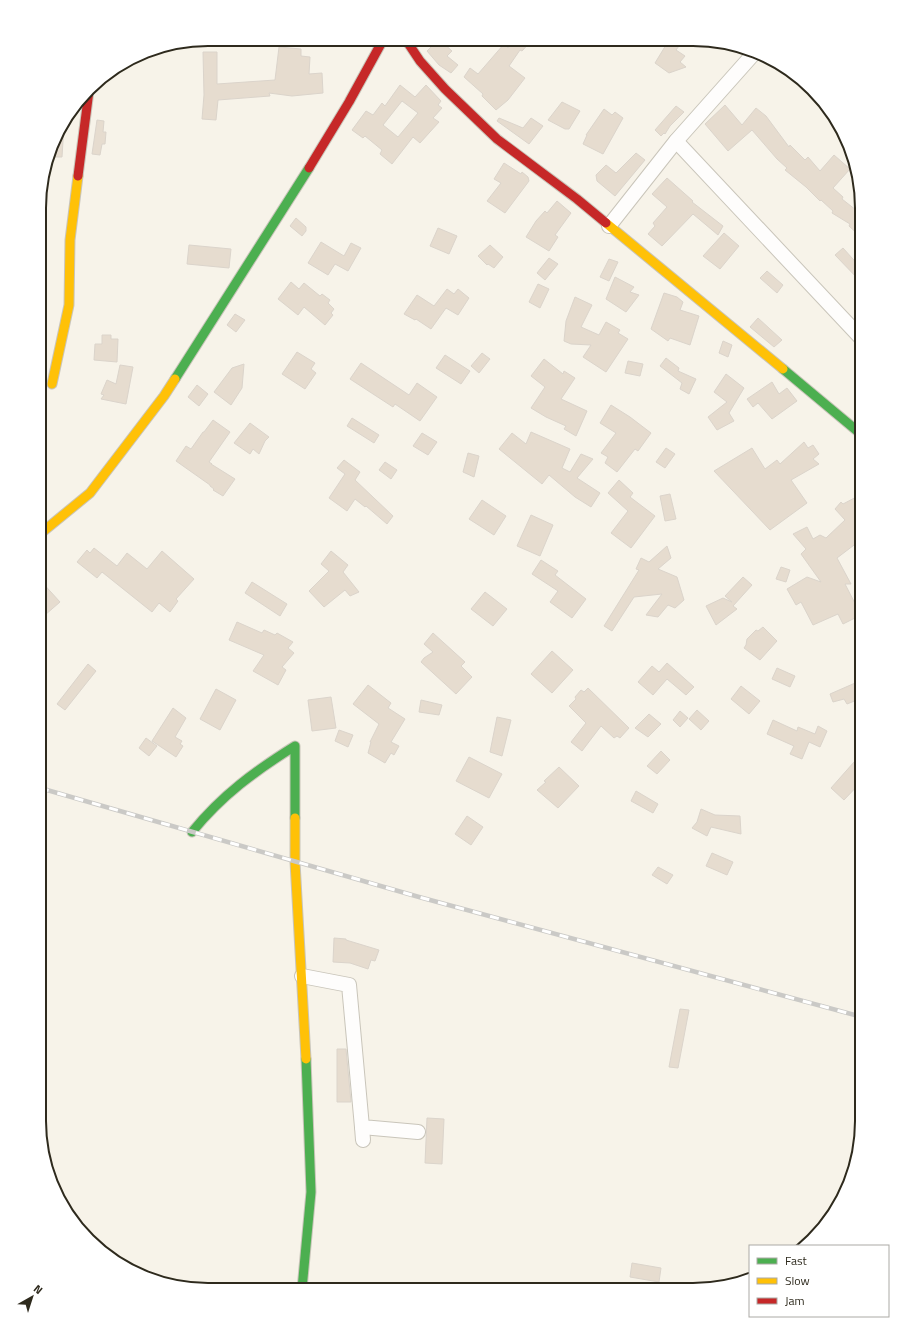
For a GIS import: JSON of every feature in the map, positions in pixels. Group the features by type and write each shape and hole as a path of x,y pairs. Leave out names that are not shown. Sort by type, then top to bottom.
{"street":[{"path":"46,529 90,493 164,396 304,176 349,102 380,46"},
{"path":"410,46 420,61 445,89 498,139 577,199 855,429"},
{"path":"609,226 676,141 751,57"},
{"path":"52,384 69,305 70,240 88,99"},
{"path":"676,141 855,332"},
{"path":"192,832 206,814 232,789 262,766 294,746 295,862 302,976 311,1192 303,1283"},
{"path":"302,976 349,985 363,1134 418,1132"}],"building":[{"path":"432,46 446,46 452,51 447,56 458,65 451,73 439,65 427,51"},
{"path":"502,46 506,46 508,48 510,46 527,46 522,51 520,50 509,66 525,78 508,100 496,110 482,96 483,94 464,77 470,68 478,74"},
{"path":"665,46 679,46 676,50 685,56 680,62 686,67 669,73 655,63"},
{"path":"279,47 301,49 301,56 310,57 309,74 322,73 323,93 292,96 269,93 270,96 218,100 216,120 202,119 204,95 203,52 217,52 217,84 275,80"},
{"path":"400,85 415,97 426,85 441,101 438,105 442,108 433,118 439,122 420,143 413,137 392,164 380,154 382,150 365,136 363,138 352,130 366,111 373,115 382,103 385,106","holes":["402,101 418,113 398,137 383,125"]},
{"path":"562,102 580,111 569,129 565,129 548,120"},
{"path":"725,105 742,125 756,108 766,116 789,147 790,145 805,160 808,157 820,171 834,155 850,169 833,188 843,197 842,199 855,209 855,232 849,226 850,224 832,213 833,211 821,200 820,201 785,170 787,168 777,159 752,130 728,151 705,124"},
{"path":"676,106 684,112 670,126 665,134 664,133 661,136 655,130"},
{"path":"604,109 612,115 615,112 623,118 603,154 583,144 586,135"},
{"path":"499,118 523,128 531,118 543,126 529,144 497,121"},
{"path":"97,120 104,121 103,132 106,132 105,144 102,144 100,155 92,154"},
{"path":"63,135 62,157 55,157"},
{"path":"636,153 645,160 615,196 597,181 596,175 606,165 616,173"},
{"path":"504,163 521,174 522,172 528,177 529,181 505,213 487,201 501,183 494,179"},
{"path":"667,178 693,201 692,202 723,226 718,235 693,214 662,246 648,234 655,226 653,223 667,207 652,194"},
{"path":"557,201 571,213 555,235 558,237 549,251 526,237 536,221 545,211 547,213"},
{"path":"296,218 306,227 306,231 302,236 290,226"},
{"path":"438,228 457,236 449,254 430,246"},
{"path":"724,233 739,246 720,269 703,256"},
{"path":"321,242 344,256 351,243 361,248 348,271 335,264 328,275 308,263"},
{"path":"189,245 231,249 229,268 187,264"},
{"path":"490,245 503,257 494,268 488,264 487,265 478,256"},
{"path":"843,248 855,261 855,276 835,255"},
{"path":"549,258 558,264 545,280 537,273"},
{"path":"609,259 618,262 609,281 600,277"},
{"path":"767,271 783,285 777,293 760,278"},
{"path":"615,277 634,287 630,292 639,295 626,312 606,299"},
{"path":"291,282 299,289 304,283 320,296 322,294 330,300 328,303 334,309 331,313 333,315 325,325 304,307 298,315 278,299"},
{"path":"538,284 549,289 540,308 529,302"},
{"path":"447,289 454,294 458,289 469,298 458,315 446,308 431,329 416,319 415,320 404,314 417,295 434,306"},
{"path":"664,293 677,297 683,302 680,310 699,316 690,345 670,338 668,341 651,329"},
{"path":"575,297 592,305 581,327 599,335 606,322 620,330 618,333 628,339 606,372 583,357 591,345 571,344 564,341 566,321"},
{"path":"235,314 245,320 236,332 227,325"},
{"path":"758,318 782,340 774,347 750,327"},
{"path":"102,335 111,335 111,339 118,339 117,362 94,360 95,344 102,344"},
{"path":"723,341 732,345 728,357 719,353"},
{"path":"297,352 315,363 311,369 316,373 305,389 282,374"},
{"path":"482,353 490,359 479,373 471,366"},
{"path":"445,355 470,371 461,384 436,368"},
{"path":"666,358 679,368 678,371 696,379 689,394 680,389 682,383 660,366"},
{"path":"544,359 563,374 564,371 575,378 561,399 587,411 576,436 564,429 566,426 531,408 545,387 531,376"},
{"path":"628,361 643,364 640,376 625,373"},
{"path":"361,363 409,395 417,383 437,397 420,421 395,404 393,407 350,379"},
{"path":"244,364 242,388 231,405 214,392 232,368"},
{"path":"120,365 133,367 126,404 101,399 104,395 101,394 107,380 116,384"},
{"path":"726,374 744,388 729,413 734,421 717,430 708,417 727,402 714,392"},
{"path":"772,382 779,394 787,388 797,401 772,419 758,403 753,407 747,399"},
{"path":"197,385 208,394 199,406 188,397"},
{"path":"611,405 651,433 638,451 635,449 617,472 605,463 608,457 601,453 616,433 600,423"},
{"path":"352,418 379,435 374,443 347,426"},
{"path":"213,420 230,432 209,462 235,479 223,496 176,461 186,446 191,449"},
{"path":"250,423 269,437 265,441 259,454 253,449 250,454 234,443"},
{"path":"531,432 570,449 562,468 570,472 581,454 593,459 577,478 600,493 591,507 575,497 549,475 542,484 499,449 512,433 526,444"},
{"path":"422,433 437,442 428,455 413,446"},
{"path":"804,442 808,448 813,445 819,454 813,459 819,464 791,480 807,503 770,530 714,471 752,448 765,469 777,460 780,464"},
{"path":"666,448 675,454 665,468 656,462"},
{"path":"468,453 479,456 474,477 463,472"},
{"path":"344,460 360,472 355,480 393,516 387,524 366,506 365,507 355,499 347,511 329,498 345,474 337,468"},
{"path":"385,462 397,470 391,479 379,470"},
{"path":"619,480 633,493 630,497 655,516 631,548 611,533 628,511 608,493"},
{"path":"670,494 676,519 665,521 660,496"},
{"path":"855,498 855,544 837,558 851,584 845,584 855,603 855,618 843,624 838,614 813,625 801,602 796,605 787,589 807,577 821,582 801,554 806,549 793,534 807,527 813,539 820,535 826,538 845,520 835,509 841,502 843,504"},
{"path":"482,500 506,516 494,535 469,519"},
{"path":"531,515 553,525 540,556 517,546"},
{"path":"667,546 671,558 658,569 677,577 684,600 675,608 668,605 658,617 646,615 662,594 634,597 612,631 604,626 639,570 636,569 641,558 649,562"},
{"path":"94,548 117,566 127,553 147,569 162,551 194,579 176,599 178,601 170,612 159,603 152,612 102,572 97,578 77,562 87,550 90,553"},
{"path":"331,551 348,565 343,572 359,592 350,596 345,590 324,607 309,591 329,571 321,564"},
{"path":"541,560 558,571 555,575 586,599 572,618 550,602 558,591 532,574"},
{"path":"781,567 790,570 786,582 776,579"},
{"path":"743,577 752,585 733,606 737,609 716,625 706,606 723,598 732,602 725,596"},
{"path":"252,582 287,604 280,616 245,593"},
{"path":"46,587 60,602 46,614"},
{"path":"485,592 507,609 493,626 471,609"},
{"path":"237,622 262,633 264,630 275,635 277,633 293,642 288,648 294,653 282,667 286,670 278,685 253,671 264,655 229,640"},
{"path":"763,627 777,641 760,660 744,648 747,639 756,630 758,631"},
{"path":"433,633 465,662 461,666 472,677 456,694 421,662 433,652 424,644"},
{"path":"552,651 573,670 552,693 531,674"},
{"path":"667,663 694,687 686,695 667,679 653,695 638,682 652,666 659,672"},
{"path":"88,664 96,671 65,710 57,704"},
{"path":"777,668 795,676 790,687 772,679"},
{"path":"855,683 855,701 847,704 844,699 833,702 830,694"},
{"path":"368,685 391,703 388,708 405,719 391,742 399,746 394,755 391,753 385,763 368,753 370,742 379,724 353,704"},
{"path":"741,686 760,701 749,714 731,699"},
{"path":"588,688 629,728 620,738 617,736 614,738 601,726 582,751 571,742 586,723 569,706 576,699 575,697 581,690 584,692"},
{"path":"216,689 236,700 220,730 200,719"},
{"path":"331,697 336,728 312,731 308,700"},
{"path":"421,700 442,705 439,715 419,712"},
{"path":"173,708 186,718 175,737 182,741 180,744 183,746 176,757 152,741"},
{"path":"697,710 709,721 701,730 689,719"},
{"path":"680,711 688,718 680,727 673,720"},
{"path":"649,714 661,724 648,737 635,728"},
{"path":"497,717 511,720 502,756 490,752"},
{"path":"773,720 797,731 798,727 815,734 818,726 827,731 820,747 809,742 802,759 790,754 794,746 767,734"},
{"path":"339,730 353,735 348,747 335,741"},
{"path":"146,738 157,746 149,756 139,748"},
{"path":"661,751 670,760 657,774 647,766"},
{"path":"469,757 502,774 489,798 456,781"},
{"path":"855,761 855,788 844,800 831,788"},
{"path":"559,767 579,786 558,808 537,790"},
{"path":"636,791 658,804 653,813 631,801"},
{"path":"701,809 715,815 740,816 741,834 711,827 707,836 692,828 697,822"},
{"path":"467,816 483,827 471,845 455,834"},
{"path":"712,853 733,862 727,875 706,866"},
{"path":"658,867 673,875 667,884 652,875"},
{"path":"334,938 346,939 379,950 375,961 371,960 368,969 350,963 333,962"},
{"path":"680,1009 689,1010 678,1068 669,1067"},
{"path":"337,1049 346,1049 351,1102 337,1102"},
{"path":"427,1118 444,1119 442,1164 425,1163"},
{"path":"632,1263 661,1268 659,1282 630,1277"}],"railway":[{"path":"46,790 419,897 855,1015"}],"traffic: fast":[{"path":"175,379 309,168"},
{"path":"783,369 855,429"},
{"path":"192,832 215,806 240,784 295,746 295,818"},
{"path":"303,1283 311,1192 306,1059"}],"traffic: slow":[{"path":"52,384 69,305 70,240 78,176"},
{"path":"606,223 783,369"},
{"path":"46,529 90,493 164,396 175,379"},
{"path":"295,818 295,862 306,1059"}],"traffic: jam":[{"path":"309,168 349,102 380,46"},
{"path":"410,46 420,61 445,89 497,139 577,199 606,223"},
{"path":"78,176 88,99"}]}
